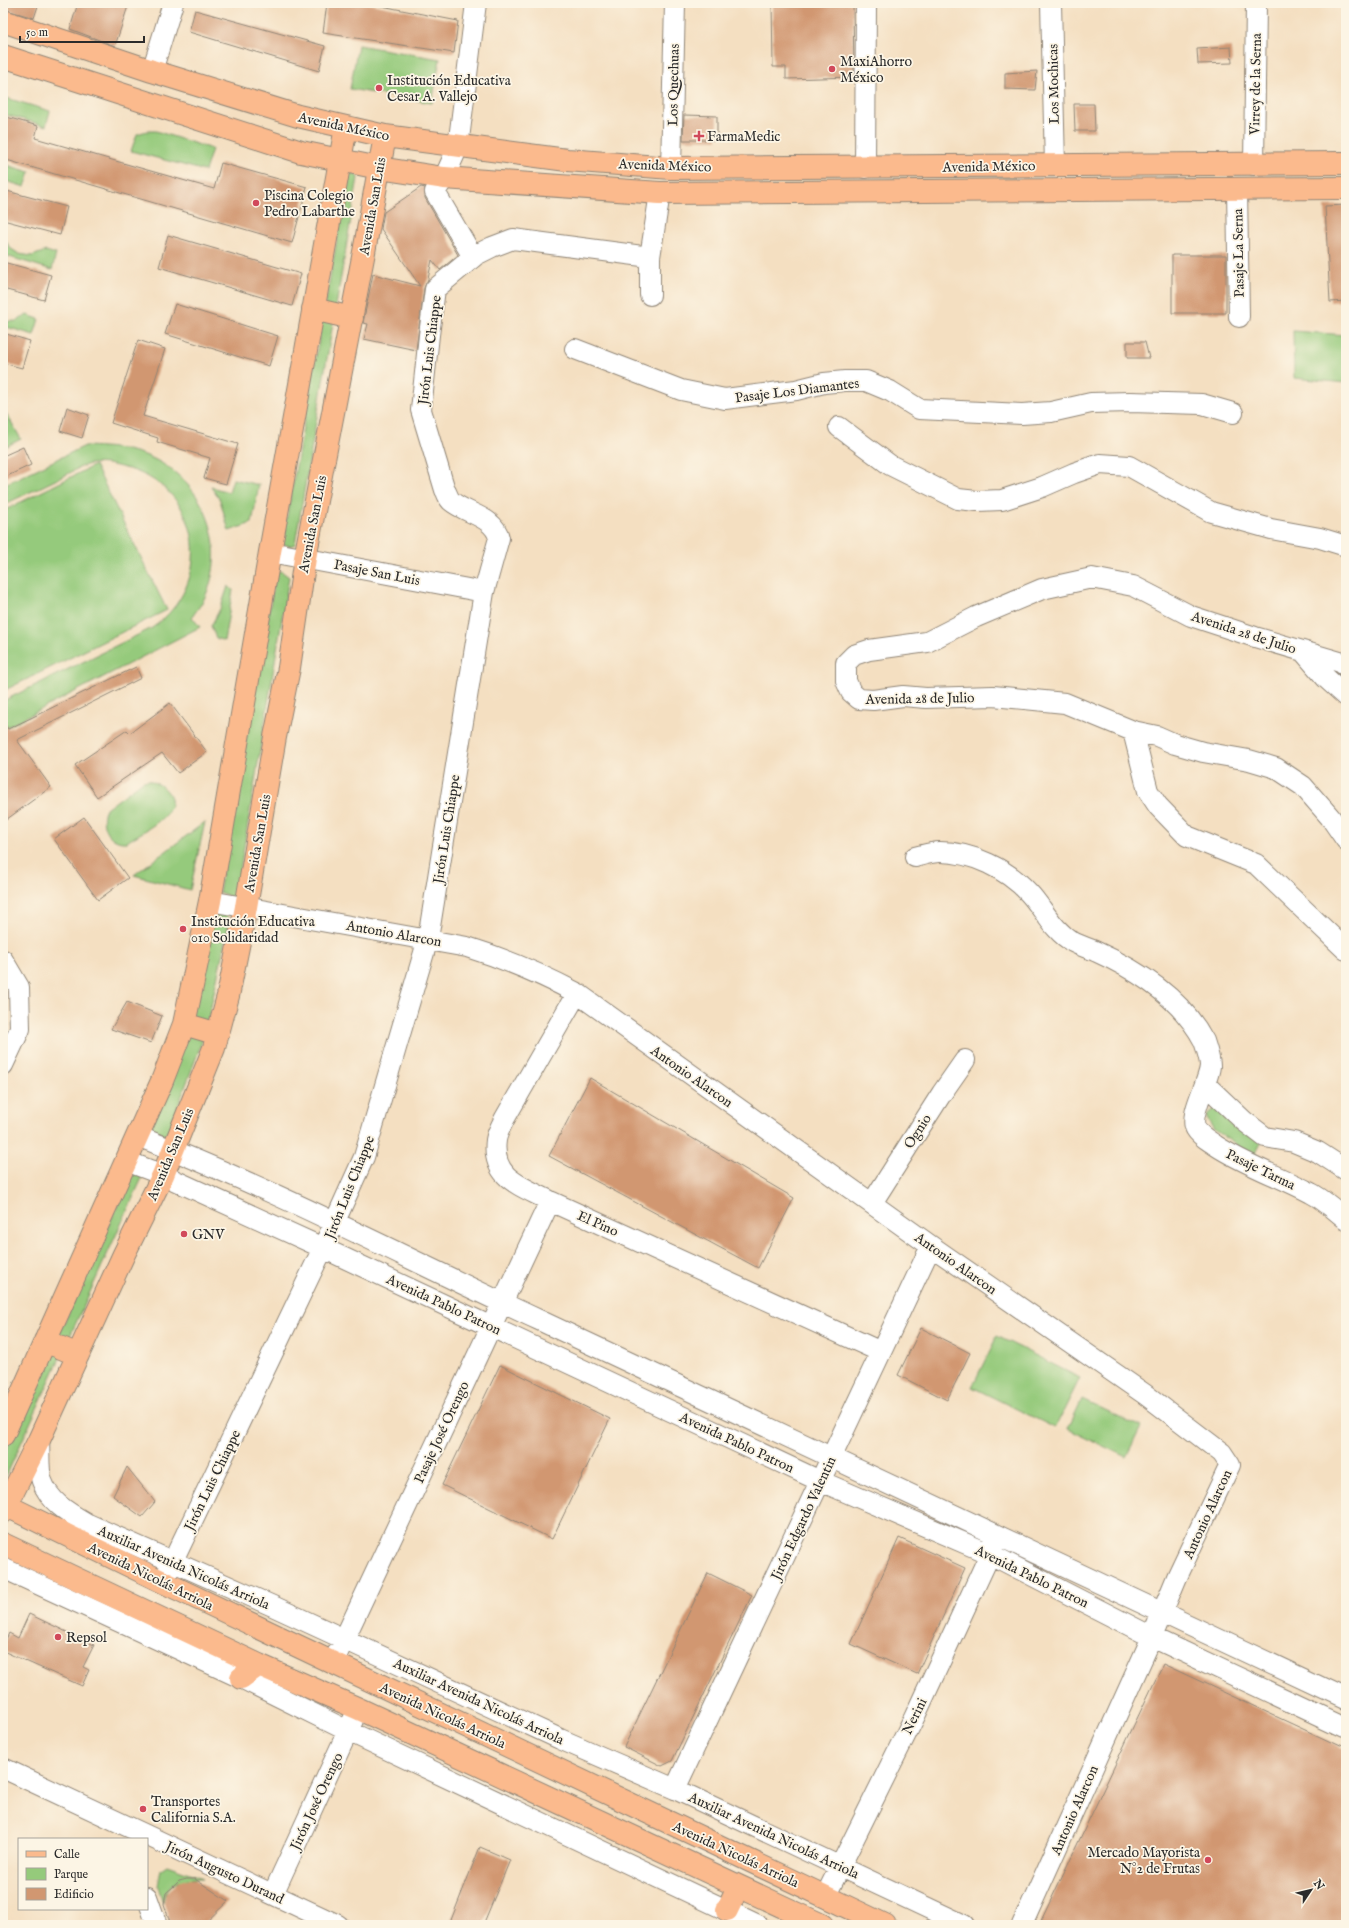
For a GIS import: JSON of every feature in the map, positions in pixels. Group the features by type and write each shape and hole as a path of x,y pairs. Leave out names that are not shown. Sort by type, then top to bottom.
{"main road":[{"name":"Avenida México","path":"3,21 152,71 298,116 385,136 458,147 567,160 671,168 830,166 865,168 1346,163"},
{"name":"Avenida México","path":"3,56 300,152 379,168 444,178 660,193 1346,188"},
{"path":"6,1425 162,1081 184,1024 210,901 270,552 346,127"},
{"name":"Avenida San Luis","path":"4,1507 39,1440 124,1254 163,1175 214,1048 218,1034 228,996 246,907 275,737 289,668 305,558 352,318 385,136"},
{"path":"313,309 352,318"},
{"path":"184,1024 218,1034"},
{"path":"45,1341 78,1355"},
{"name":"Avenida Nicolás Arriola","path":"4,1507 885,1925"},
{"name":"Avenida Nicolás Arriola","path":"3,1544 260,1665 359,1709 822,1925"},
{"path":"241,1678 260,1665"},
{"path":"727,1910 738,1887"}],"street":[{"path":"152,71 172,3"},
{"path":"476,3 458,147 444,178 435,192 470,252 476,255"},
{"name":"Los Quechuas","path":"671,168 675,3"},
{"path":"865,168 866,3"},
{"name":"Los Mochicas","path":"1051,3 1054,166"},
{"name":"Virrey de la Serna","path":"1254,165 1256,3"},
{"name":"Pasaje La Serna","path":"1237,188 1240,318"},
{"path":"650,295 650,257 660,193"},
{"name":"Jirón Luis Chiappe","path":"163,1582 324,1248 364,1158 428,939 484,592 500,538 498,531 492,524 450,500 445,490 421,410 435,289 476,255 513,239 650,257"},
{"name":"Pasaje Los Diamantes","path":"575,349 681,390 725,399 796,390 838,381 866,381 890,391 919,409 1022,414 1051,412 1091,403 1130,402 1202,404 1233,413"},
{"path":"839,427 890,465 958,499 977,502 1002,500 1042,487 1074,473 1100,464 1129,466 1211,512 1271,529 1320,538 1346,546"},
{"name":"Pasaje San Luis","path":"270,552 484,592"},
{"name":"Avenida 28 de Julio","path":"1346,666 1340,662 1191,616 1132,586 1092,578 1042,589 976,617 926,642 869,650 854,655 846,663 846,681 851,692 858,699 873,700 903,696 933,698 993,696 1065,704 1133,731 1157,736 1175,744 1203,752 1249,760 1276,768 1303,786 1330,817 1346,840"},
{"path":"1303,651 1326,678 1346,696"},
{"path":"1133,731 1148,791 1158,806 1187,836 1256,864 1346,950"},
{"name":"Pasaje Tarma","path":"915,857 939,852 954,853 962,854 989,863 1008,875 1029,892 1054,927 1073,942 1126,967 1169,996 1192,1023 1204,1042 1210,1065 1206,1085 1193,1118 1195,1128 1203,1137 1236,1158 1312,1194 1346,1220"},
{"name":"Antonio Alarcon","path":"210,901 467,947 502,957 544,975 577,993 931,1246 1146,1395 1222,1453 1230,1465 1162,1611 1152,1637 1022,1925"},
{"path":"3,960 19,987 20,1029 3,1065"},
{"name":"El Pino","path":"577,993 505,1118 496,1139 496,1163 506,1178 550,1201 881,1352"},
{"name":"Ognio","path":"872,1203 942,1092 965,1060"},
{"path":"1206,1085 1244,1122 1265,1137 1294,1142 1318,1152 1346,1170"},
{"name":"Avenida Pablo Patron","path":"137,1136 173,1150 335,1222 502,1303 996,1532 1346,1699"},
{"name":"Avenida Pablo Patron","path":"126,1161 163,1175 324,1248 820,1481 990,1554 1152,1637 1346,1728"},
{"name":"Pasaje José Orengo","path":"333,1663 550,1201"},
{"name":"Jirón Edgardo Valentin","path":"675,1790 931,1246"},
{"path":"560,1358 575,1336"},
{"name":"Auxiliar Avenida Nicolás Arriola","path":"39,1440 41,1480 53,1500 62,1509 88,1524 173,1561 560,1739 840,1865 964,1925"},
{"name":"Nerini","path":"825,1897 914,1718 990,1554 996,1532"},
{"path":"3,1568 241,1678 348,1732 758,1925"},
{"name":"Jirón José Orengo","path":"273,1894 359,1709"},
{"name":"Jirón Augusto Durand","path":"3,1768 144,1838"},
{"name":"Jirón Augusto Durand","path":"148,1840 273,1894 338,1925"},
{"path":"148,1900 157,1925"}],"green space":[{"path":"358,45 440,59 432,103 350,89"},
{"path":"3,97 50,111 46,126 3,114"},
{"path":"147,131 156,131 212,149 205,171 131,151 137,134"},
{"path":"3,164 30,172 25,187 3,180"},
{"path":"349,173 356,174 358,178 295,544 290,546 282,544"},
{"path":"3,236 10,248 19,254 32,256 46,251 56,254 52,270 3,255"},
{"path":"27,315 39,319 34,335 3,326 3,322 17,321"},
{"path":"1293,331 1346,335 1346,383 1294,378"},
{"path":"6,413 21,439 3,448 3,415"},
{"path":"85,446 129,450 146,455 172,470 187,484 199,500 208,518 213,538 214,558 211,579 204,599 192,617 200,627 3,729 3,701 152,628 172,609 186,588 192,564 193,541 186,518 174,497 154,481 129,469 106,464 88,465 78,468 3,505 3,485"},
{"path":"95,465 167,610 3,691 3,511"},
{"path":"233,479 259,485 252,523 229,531 220,500 211,487 229,492"},
{"path":"281,571 289,577 236,895 231,897 219,892 276,572"},
{"path":"228,586 233,590 224,641 216,638 211,626 221,607"},
{"path":"149,780 163,787 170,795 171,804 168,811 162,819 127,842 115,840 110,836 104,827 103,821 106,809 143,781"},
{"path":"205,822 190,890 134,875"},
{"path":"225,915 230,919 205,1034 168,1133 159,1138 153,1134 150,1128 214,916"},
{"path":"1215,1107 1234,1128 1262,1141 1254,1157 1214,1130 1206,1117"},
{"path":"132,1174 138,1174 142,1178 3,1483 3,1457"},
{"path":"997,1336 1080,1378 1055,1428 972,1387"},
{"path":"1082,1399 1141,1427 1126,1457 1068,1429"},
{"path":"167,1865 203,1878 183,1880 172,1885 165,1896 163,1903 158,1886 161,1869"}],"building":[{"path":"3,3 39,3 34,18 3,9"},
{"path":"78,3 129,3 115,46 70,29"},
{"path":"327,3 366,3 458,21 454,53 323,33"},
{"path":"772,3 853,3 854,77 786,79 786,67 773,67"},
{"path":"195,10 325,46 319,71 189,32"},
{"path":"1231,47 1232,63 1198,64 1197,49"},
{"path":"1037,71 1035,90 1005,89 1005,73"},
{"path":"1074,104 1094,104 1095,131 1075,131"},
{"path":"684,115 717,116 717,140 683,140"},
{"path":"3,116 38,126 35,138 214,189 221,163 307,187 292,243 3,159"},
{"path":"421,187 425,188 425,198 458,255 440,270 432,260 428,279 424,288 416,350 364,339 368,324 363,323 373,274 420,286 381,229 384,212"},
{"path":"3,190 67,207 60,235 3,220"},
{"path":"1346,205 1346,301 1330,302 1325,206"},
{"path":"168,235 301,274 292,306 159,267"},
{"path":"1172,255 1226,255 1226,313 1172,313"},
{"path":"3,262 51,275 44,300 3,289"},
{"path":"175,304 278,336 269,366 165,334"},
{"path":"3,333 30,341 22,368 3,363"},
{"path":"138,340 165,349 143,416 238,444 226,484 204,478 210,458 157,442 158,438 111,423"},
{"path":"1127,342 1145,342 1149,358 1127,358"},
{"path":"67,407 89,415 82,438 60,431"},
{"path":"23,447 31,465 3,478 3,456"},
{"path":"136,667 141,678 17,740 51,787 3,822 3,722 8,729"},
{"path":"170,703 207,752 178,773 162,753 97,797 75,765 127,730 130,733"},
{"path":"84,817 128,878 98,900 54,839"},
{"path":"127,1002 162,1016 151,1043 111,1029"},
{"path":"590,1078 794,1198 758,1268 549,1156"},
{"path":"921,1328 970,1353 947,1400 898,1375"},
{"path":"500,1365 610,1419 552,1539 442,1485"},
{"path":"127,1467 155,1502 142,1517 113,1496"},
{"path":"899,1538 965,1568 917,1674 851,1644"},
{"path":"708,1573 752,1595 672,1761 662,1766 624,1747"},
{"path":"29,1614 94,1645 83,1667 89,1670 82,1686 3,1651 3,1646 9,1633 18,1638"},
{"name":"Mercado Mayorista N°2 de Frutas","path":"1163,1664 1346,1749 1346,1925 1039,1925"},
{"path":"480,1847 510,1860 483,1925 449,1925"},
{"path":"195,1879 228,1901 203,1925 171,1925 164,1904 166,1893 179,1881"}],"place":[{"name":"MaxiAhorro México","path":"832,69"},
{"name":"Institución Educativa Cesar A. Vallejo","path":"379,88"},
{"name":"FarmaMedic","path":"699,136"},
{"name":"Piscina Colegio Pedro Labarthe","path":"256,203"},
{"name":"Institución Educativa 010 Solidaridad","path":"183,929"},
{"name":"GNV","path":"184,1234"},
{"name":"Repsol","path":"58,1637"},
{"name":"Transportes California S.A.","path":"143,1809"},
{"name":"Mercado Mayorista N°2 de Frutas","path":"1208,1860"}]}
